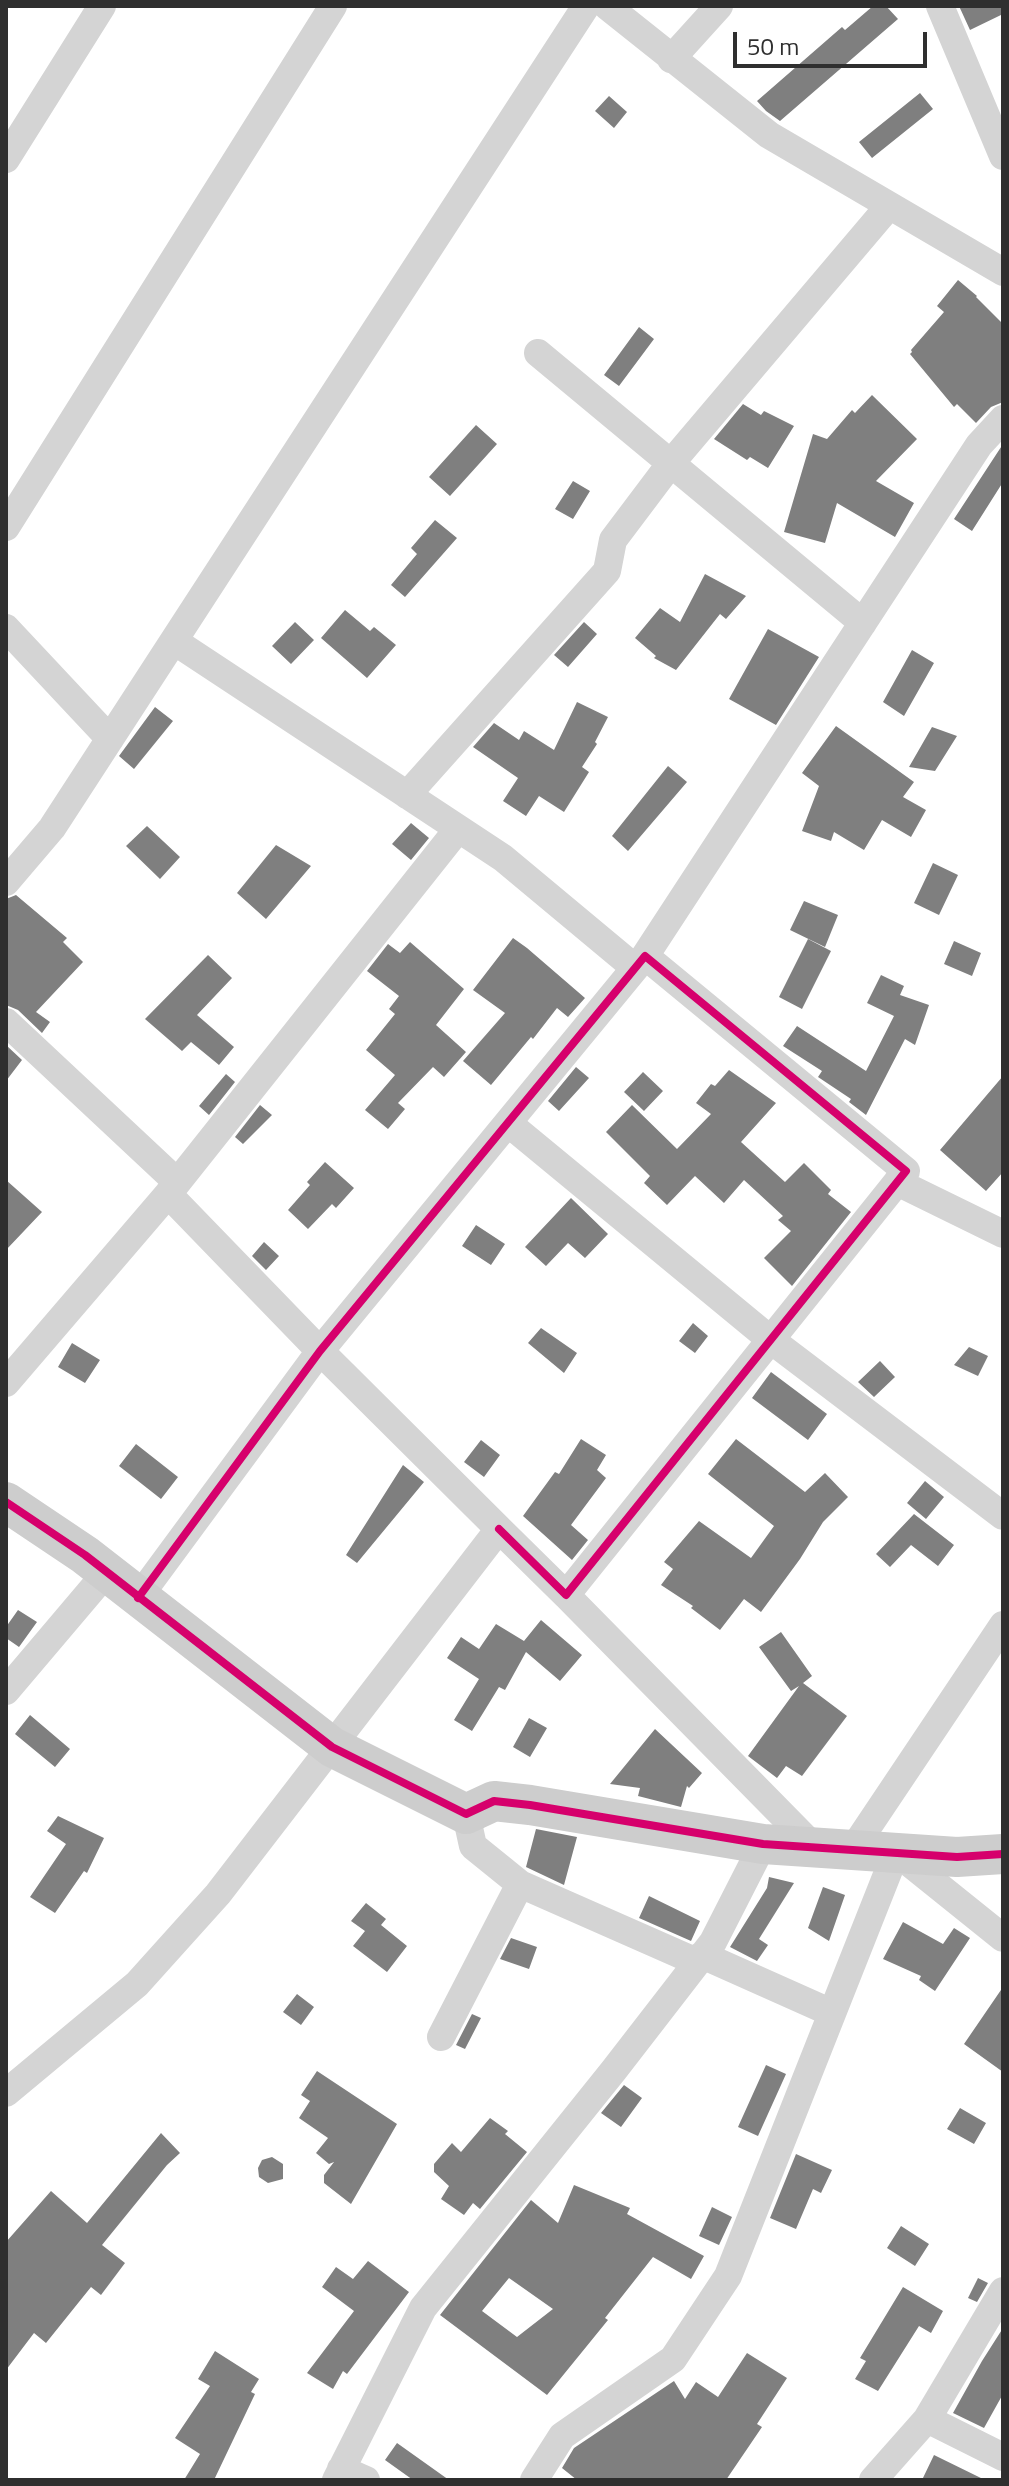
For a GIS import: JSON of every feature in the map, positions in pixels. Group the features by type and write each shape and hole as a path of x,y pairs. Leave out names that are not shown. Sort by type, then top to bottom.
{"street":[{"path":"6,159 102,6"},
{"path":"6,527 333,6"},
{"path":"6,882 52,828 586,6"},
{"path":"607,6 769,135 1003,272"},
{"path":"671,59 719,6"},
{"path":"940,6 1003,156"},
{"path":"407,795 607,571 613,540 671,463 889,206"},
{"path":"538,353 863,623"},
{"path":"138,1598 320,1351 640,962 979,445 1003,419"},
{"path":"6,628 110,739"},
{"path":"174,641 503,858 906,1171 566,1595"},
{"path":"6,1383 172,1188 458,829"},
{"path":"6,1022 172,1188 320,1351 814,1847"},
{"path":"508,1123 771,1340 1003,1516"},
{"path":"897,1182 1003,1234"},
{"path":"6,1502 85,1555 332,1747 466,1814"},
{"path":"6,2093 137,1984 218,1894 499,1529"},
{"path":"6,1691 106,1573"},
{"path":"853,1849 1003,1625"},
{"path":"466,1814 494,1801 763,1844 957,1857 1003,1854"},
{"path":"466,1814 473,1846 520,1884 832,2013"},
{"path":"348,2476 423,2308 713,1942 763,1844"},
{"path":"896,1852 1003,1938"},
{"path":"534,2480 562,2436 673,2359 728,2276 896,1852"},
{"path":"441,2037 520,1884"},
{"path":"873,2480 927,2419 1003,2291"},
{"path":"927,2419 1003,2457"}],"building":[{"path":"873,6 886,6 898,19 780,121 757,101 842,27 845,30"},
{"path":"959,6 1003,6 1003,14 970,30"},
{"path":"920,93 933,109 872,158 859,142"},
{"path":"609,96 627,112 614,128 595,111"},
{"path":"958,280 1003,324 1003,402 991,407 976,423 957,404 954,407 910,354 944,312 937,306"},
{"path":"639,327 654,339 619,386 604,375"},
{"path":"872,395 917,439 876,481 914,503 895,537 837,503 825,543 784,532 813,434 827,439 852,410 855,413"},
{"path":"743,404 761,415 764,411 794,426 768,468 750,457 747,460 714,439"},
{"path":"476,425 497,444 450,496 429,477"},
{"path":"1003,444 1003,482 972,531 954,519"},
{"path":"573,481 590,491 573,519 555,509"},
{"path":"435,520 457,538 405,597 391,585 417,554 411,548"},
{"path":"705,574 746,596 726,619 720,614 676,670 654,658 656,656 635,638 660,608 680,622"},
{"path":"345,610 370,631 374,627 396,645 367,678 321,638"},
{"path":"295,622 314,640 291,664 272,646"},
{"path":"584,622 597,634 568,667 554,655"},
{"path":"768,629 819,657 776,725 729,699"},
{"path":"912,650 934,663 904,716 883,702"},
{"path":"577,702 608,717 595,742 597,744 582,767 589,772 564,812 539,796 526,816 503,801 518,778 473,747 494,723 519,740 524,731 554,750"},
{"path":"155,707 173,721 134,769 119,756"},
{"path":"836,726 914,782 903,797 926,810 911,837 882,820 864,850 834,832 831,841 802,831 819,786 802,773"},
{"path":"932,727 957,736 935,771 909,767"},
{"path":"668,766 687,782 628,851 612,836"},
{"path":"411,823 429,838 411,860 392,844"},
{"path":"147,826 180,857 160,879 126,846"},
{"path":"276,845 311,866 266,919 237,893"},
{"path":"933,863 958,875 939,915 914,903"},
{"path":"16,895 67,938 63,942 83,962 36,1012 50,1022 42,1033 18,1010 6,1005 6,899"},
{"path":"804,901 838,915 825,947 790,930"},
{"path":"513,938 585,998 568,1017 557,1008 491,1085 463,1061 505,1013 473,990"},
{"path":"808,939 831,951 802,1009 779,997"},
{"path":"954,941 981,953 972,976 944,964"},
{"path":"410,942 464,989 436,1025 466,1052 444,1077 433,1067 398,1103 405,1109 388,1129 365,1110 395,1075 366,1050 395,1014 389,1009 399,996 367,971 388,944 400,953"},
{"path":"208,955 232,978 197,1015 234,1047 219,1065 191,1042 182,1051 145,1019"},
{"path":"881,975 904,986 900,995 929,1005 915,1045 905,1039 866,1115 849,1102 851,1099 818,1077 822,1071 783,1046 797,1026 866,1071 894,1016 867,1003"},
{"path":"6,1045 22,1060 6,1081"},
{"path":"576,1067 589,1078 559,1111 548,1101"},
{"path":"729,1070 776,1103 741,1142 785,1182 804,1163 831,1190 828,1194 851,1212 792,1286 764,1258 791,1231 778,1220 783,1216 744,1180 724,1203 695,1176 667,1205 644,1183 650,1176 606,1132 632,1105 677,1149 711,1114 696,1103 711,1084 715,1086"},
{"path":"643,1072 663,1091 644,1111 624,1092"},
{"path":"226,1074 235,1082 209,1115 199,1106"},
{"path":"1003,1076 1003,1172 986,1191 940,1150"},
{"path":"260,1105 272,1115 243,1144 235,1137"},
{"path":"325,1162 354,1188 336,1208 332,1204 308,1229 288,1210"},
{"path":"6,1180 42,1212 6,1250"},
{"path":"571,1198 608,1234 585,1258 568,1243 546,1266 525,1247"},
{"path":"476,1225 505,1244 491,1265 462,1246"},
{"path":"264,1242 279,1256 266,1270 252,1256"},
{"path":"693,1323 708,1336 695,1353 679,1341"},
{"path":"541,1328 577,1353 564,1373 528,1343"},
{"path":"72,1343 100,1360 85,1383 58,1367"},
{"path":"969,1347 988,1356 978,1376 954,1365"},
{"path":"880,1361 895,1377 874,1397 858,1382"},
{"path":"771,1372 827,1414 808,1440 752,1398"},
{"path":"581,1439 606,1455 597,1470 606,1478 571,1525 588,1540 572,1560 523,1516 555,1472 559,1474"},
{"path":"736,1439 805,1492 825,1473 848,1497 823,1522 761,1612 744,1599 720,1630 691,1608 693,1606 661,1585 673,1569 664,1562 699,1521 751,1558 774,1526 708,1474"},
{"path":"481,1440 500,1455 484,1477 464,1462"},
{"path":"136,1444 178,1477 161,1499 119,1466"},
{"path":"403,1465 424,1482 357,1563 346,1555"},
{"path":"925,1481 944,1497 926,1519 907,1503"},
{"path":"914,1514 954,1545 938,1566 911,1545 890,1567 876,1554"},
{"path":"18,1610 37,1622 19,1647 6,1638 6,1627"},
{"path":"541,1620 582,1655 560,1681 526,1652 505,1690 499,1687 472,1731 454,1720 479,1679 447,1658 461,1637 479,1649 496,1624 524,1641"},
{"path":"781,1632 812,1676 803,1683 847,1716 802,1776 786,1766 777,1778 748,1756 799,1686 791,1691 759,1647"},
{"path":"30,1715 70,1749 55,1767 15,1734"},
{"path":"529,1718 547,1728 530,1757 513,1747"},
{"path":"655,1729 702,1773 689,1788 687,1786 681,1807 638,1796 640,1788 610,1784"},
{"path":"58,1816 104,1838 87,1873 84,1871 55,1913 30,1897 66,1844 47,1831"},
{"path":"536,1829 577,1837 564,1885 526,1867"},
{"path":"769,1877 794,1883 759,1939 768,1945 757,1961 730,1947 767,1888"},
{"path":"823,1887 845,1895 829,1941 808,1928"},
{"path":"649,1896 700,1921 691,1941 639,1918"},
{"path":"366,1903 386,1919 381,1925 407,1946 387,1972 353,1946 365,1931 351,1921"},
{"path":"903,1922 943,1944 954,1928 970,1938 935,1991 919,1980 921,1976 883,1959"},
{"path":"511,1938 537,1947 529,1969 500,1959"},
{"path":"1003,1987 1003,2072 964,2044"},
{"path":"297,1994 314,2007 301,2025 283,2012"},
{"path":"472,2014 481,2018 465,2049 456,2045"},
{"path":"766,2065 786,2074 758,2136 738,2127"},
{"path":"317,2071 397,2124 351,2204 324,2183 324,2175 334,2162 329,2164 316,2153 328,2138 299,2118 310,2101 301,2095"},
{"path":"624,2085 642,2098 621,2127 601,2113"},
{"path":"960,2108 986,2123 974,2144 947,2129"},
{"path":"490,2118 508,2131 505,2134 527,2152 480,2209 473,2203 464,2215 441,2199 449,2186 434,2172 434,2164 452,2143 461,2152"},
{"path":"161,2133 180,2153 102,2245 125,2263 101,2295 91,2287 46,2343 34,2333 6,2370 6,2242 51,2191 87,2223"},
{"path":"796,2154 832,2170 821,2193 813,2189 796,2229 770,2218"},
{"path":"272,2157 283,2164 283,2179 268,2183 259,2177 258,2168 262,2160"},
{"path":"574,2185 630,2208 627,2214 704,2256 691,2279 653,2257 605,2318 608,2320 547,2395 440,2315 531,2200 558,2223","holes":["509,2278 553,2309 517,2337 482,2311"]},
{"path":"712,2207 732,2217 719,2245 699,2236"},
{"path":"901,2226 929,2244 915,2266 887,2248"},
{"path":"368,2261 409,2292 347,2374 343,2371 333,2389 307,2373 354,2311 322,2287 336,2267 353,2279"},
{"path":"978,2278 988,2283 977,2302 968,2298"},
{"path":"903,2287 943,2311 931,2333 919,2326 878,2391 855,2379 866,2361 860,2358"},
{"path":"1003,2328 1003,2394 984,2428 953,2413"},
{"path":"215,2351 259,2379 251,2392 255,2394 214,2480 184,2480 200,2454 175,2438 210,2386 198,2379"},
{"path":"747,2353 787,2378 757,2424 762,2427 726,2480 577,2480 562,2468 574,2448 674,2381 685,2399 696,2382 718,2397"},
{"path":"397,2443 449,2480 413,2480 385,2460"},
{"path":"934,2455 985,2480 922,2480"}],"cycle path":[{"path":"138,1598 320,1351 645,956 906,1171 566,1595 499,1529"},
{"path":"6,1502 85,1555 332,1747 466,1814 494,1801 763,1844 957,1857 1003,1854"}]}
